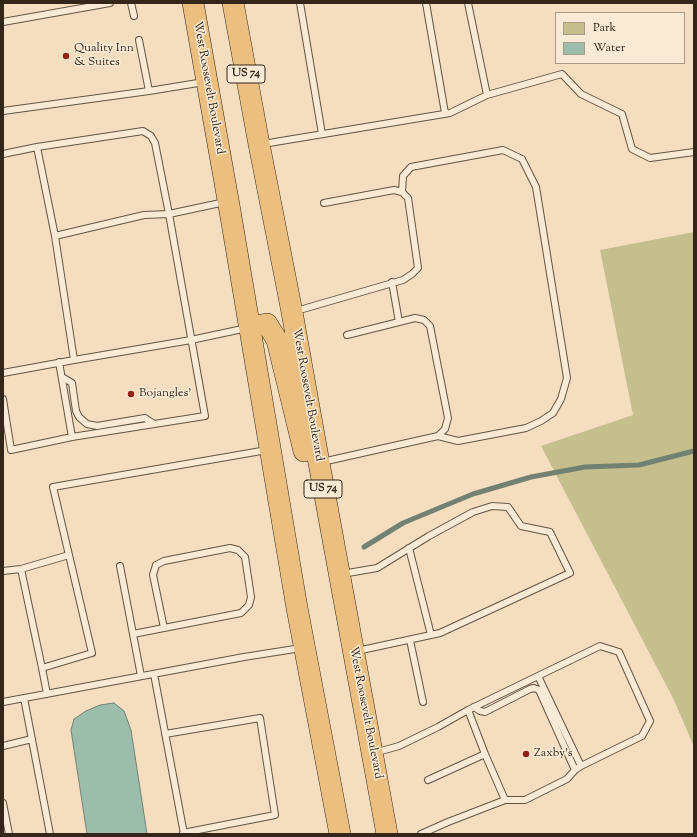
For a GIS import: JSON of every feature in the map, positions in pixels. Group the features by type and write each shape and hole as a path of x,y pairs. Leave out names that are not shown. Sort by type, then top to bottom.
{"highway":[{"name":"West Roosevelt Boulevard","path":"193,3 250,327 304,648 340,834"},
{"name":"West Roosevelt Boulevard","path":"233,3 292,312 387,834"},
{"path":"250,327 267,324 277,340 304,452 332,537"}],"lane":[{"path":"3,22 110,3"},
{"path":"131,3 134,16"},
{"path":"300,3 322,134"},
{"path":"426,3 445,113"},
{"path":"468,3 487,95"},
{"path":"139,40 149,91"},
{"path":"259,144 450,113 487,95 562,74 582,94 622,114 632,150 650,158 694,152"},
{"path":"3,111 149,91 207,81"},
{"path":"3,154 37,147 143,131 151,136 155,143 169,214 205,416 72,438 11,450 3,400"},
{"path":"37,147 55,236 74,360"},
{"path":"319,463 438,436 458,441 526,428 542,421 553,413 561,399 567,378 536,187 522,159 503,150 411,167 403,176 402,192"},
{"path":"292,312 403,280 418,268 408,198 402,192 394,190 324,203"},
{"path":"55,236 144,215 169,214 228,202"},
{"path":"392,282 399,322"},
{"path":"347,335 415,318 424,320 430,326 448,418 445,428 438,436"},
{"path":"3,373 191,340 250,327"},
{"path":"59,362 72,438"},
{"path":"62,377 72,383 76,410 79,417 86,424 97,426 145,418 154,424"},
{"path":"42,668 92,653 53,487 270,449"},
{"path":"339,574 378,568 409,548 473,512 492,506 508,507 521,526 550,532 570,573 440,633 354,652"},
{"path":"133,634 164,628 241,612 249,606 251,597 245,557 238,550 230,548 164,561 156,565 153,574 164,628"},
{"path":"409,548 432,635"},
{"path":"3,571 21,569 69,556"},
{"path":"120,566 141,676"},
{"path":"21,569 47,694"},
{"path":"410,640 423,702"},
{"path":"373,754 398,746 438,727 471,709 600,646 619,652 650,721 642,736 578,768 567,779 525,800 505,800 421,834"},
{"path":"3,702 244,657 304,648"},
{"path":"154,674 165,734 184,833 275,815 260,718 165,734"},
{"path":"538,676 578,768"},
{"path":"471,709 485,712 530,689 534,688 539,690 578,768"},
{"path":"24,698 50,834"},
{"path":"471,709 485,754 505,800"},
{"path":"3,746 32,739"},
{"path":"428,780 485,754"},
{"path":"3,803 9,834"}],"green space":[{"path":"694,232 694,747 674,700 541,446 633,415 600,250"}],"water":[{"path":"114,703 124,711 131,730 147,834 87,834 71,730 74,719 86,711 100,705"}],"waterway":[{"path":"364,547 403,523 473,494 531,477 585,467 639,465 694,451"}],"place":[{"name":"Quality Inn & Suites","path":"66,56"},
{"name":"Bojangles'","path":"131,394"},
{"name":"Zaxby's","path":"526,754"}]}
